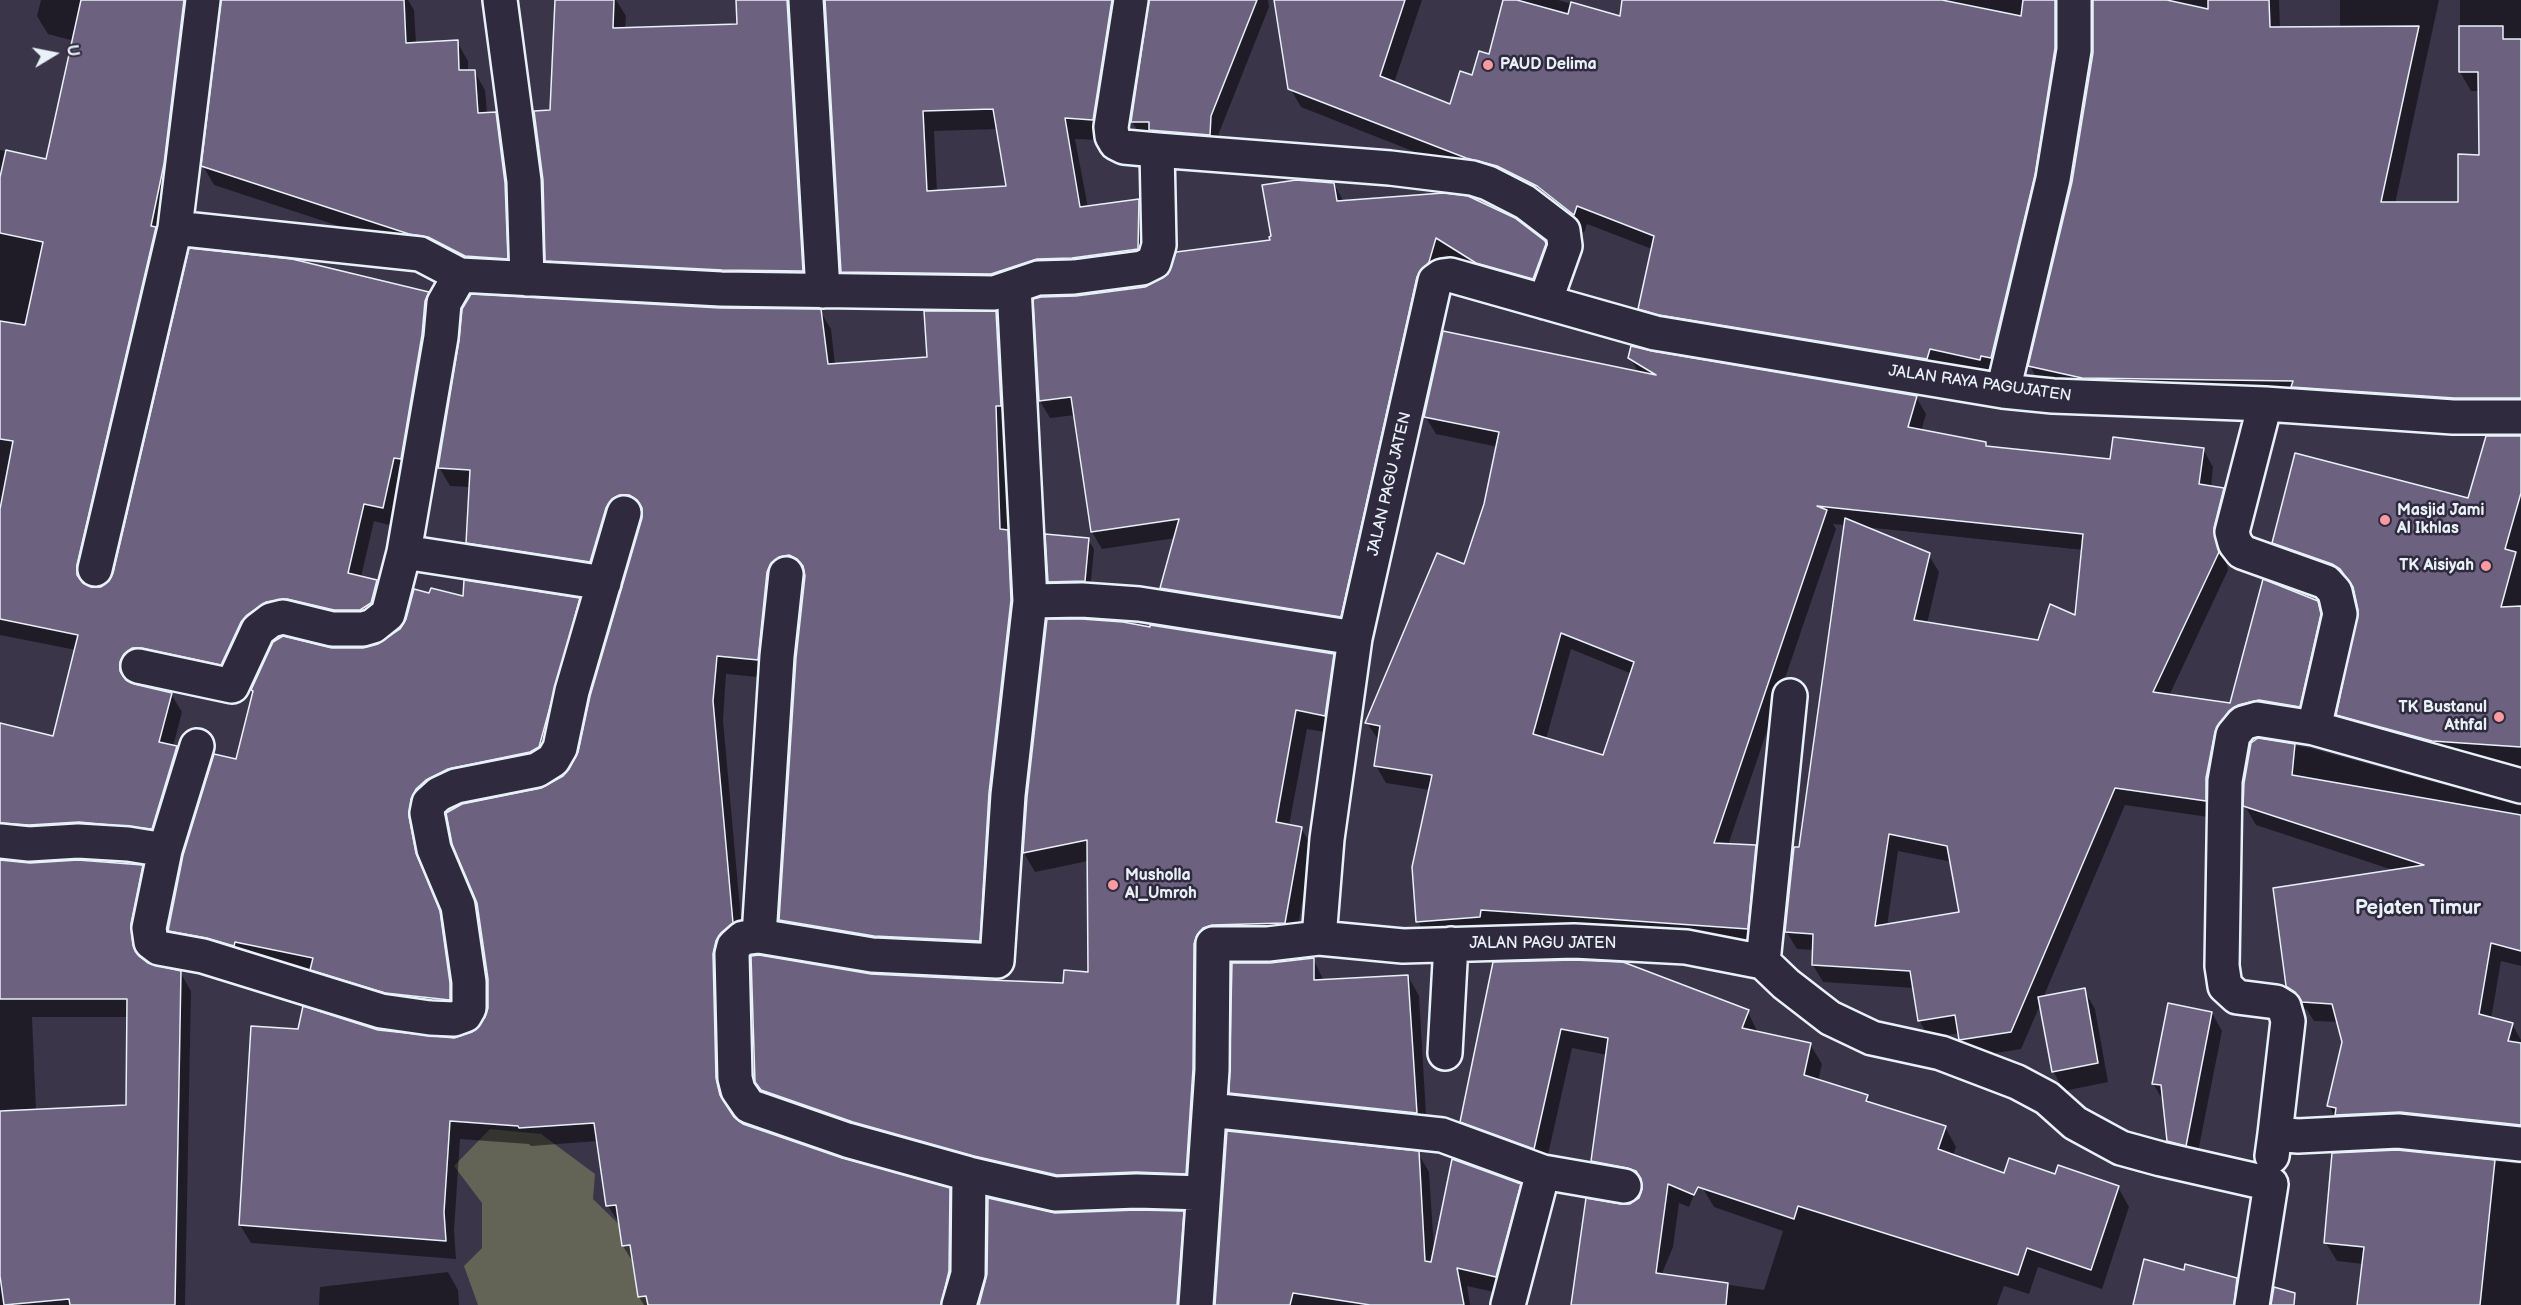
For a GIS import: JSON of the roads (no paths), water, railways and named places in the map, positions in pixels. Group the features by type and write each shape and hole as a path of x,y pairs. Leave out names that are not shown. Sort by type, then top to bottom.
{"street":[{"path":"95,569 176,228 203,0"},
{"path":"500,0 524,181 527,279"},
{"path":"806,0 823,291"},
{"path":"1131,0 1111,127 1116,143 1124,147 1390,168 1472,178 1488,183 1525,202 1563,231 1565,246 1545,302"},
{"path":"2003,390 2053,179 2074,50 2074,0"},
{"path":"176,228 420,254 460,274 721,289 994,293 1038,278 1074,277 1142,268 1154,262 1159,245 1157,150"},
{"path":"138,666 232,686 258,630 271,620 283,617 344,630 373,626 388,614 404,552 441,337 444,303 460,274"},
{"name":"JALAN RAYA PAGUJATEN","path":"1450,275 1655,333 2003,390 2053,396 2265,404 2453,417 2521,417"},
{"name":"JALAN PAGU JATEN","path":"1450,275 1442,276 1435,281 1355,638 1327,839 1319,938 1402,946 1574,941 1686,947 1763,962"},
{"path":"1014,287 1030,602 1008,795 997,962 872,955 759,936 743,938 734,946 732,954 735,1078 742,1099 749,1106 847,1140 969,1174 1055,1194 1137,1191 1203,1193"},
{"path":"2265,404 2232,532 2235,543 2242,552 2326,582 2335,592 2340,614 2314,729"},
{"path":"197,746 165,850 149,928 151,942 159,948 203,956 381,1011 430,1018 454,1019 465,1015 469,1008 469,982 458,906 434,849 427,813 429,803 456,786 537,770 553,760 560,748 572,691 624,513"},
{"path":"404,552 604,583"},
{"path":"759,936 777,656 786,574"},
{"path":"1030,602 1082,600 1139,604 1355,638"},
{"path":"1790,696 1763,962 1786,984 1830,1018 1872,1038 1941,1053 2017,1082 2047,1098 2075,1123 2121,1148 2271,1184"},
{"path":"2252,1305 2271,1184 2288,1021 2281,1004 2237,997 2225,986 2222,966 2225,781 2233,735 2242,723 2257,719 2314,729 2521,786"},
{"path":"0,841 29,844 78,841 128,844 165,850"},
{"path":"1196,1305 1214,1034 1213,944 1268,944 1319,938"},
{"path":"1445,1053 1451,944"},
{"path":"1210,1110 1442,1135 1543,1172 1624,1186"},
{"path":"2275,1134 2298,1136 2398,1131 2521,1144"},
{"path":"1508,1305 1543,1172"},
{"path":"959,1305 968,1275 969,1174"}],"place":[{"name":"PAUD Delima","path":"1488,65"},
{"name":"Masjid Jami Al Ikhlas","path":"2385,520"},
{"name":"TK Aisiyah","path":"2486,566"},
{"name":"TK Bustanul Athfal","path":"2499,717"},
{"name":"Musholla Al_Umroh","path":"1113,885"}],"district":[{"name":"Pejaten Timur","path":"2418,909"}]}
